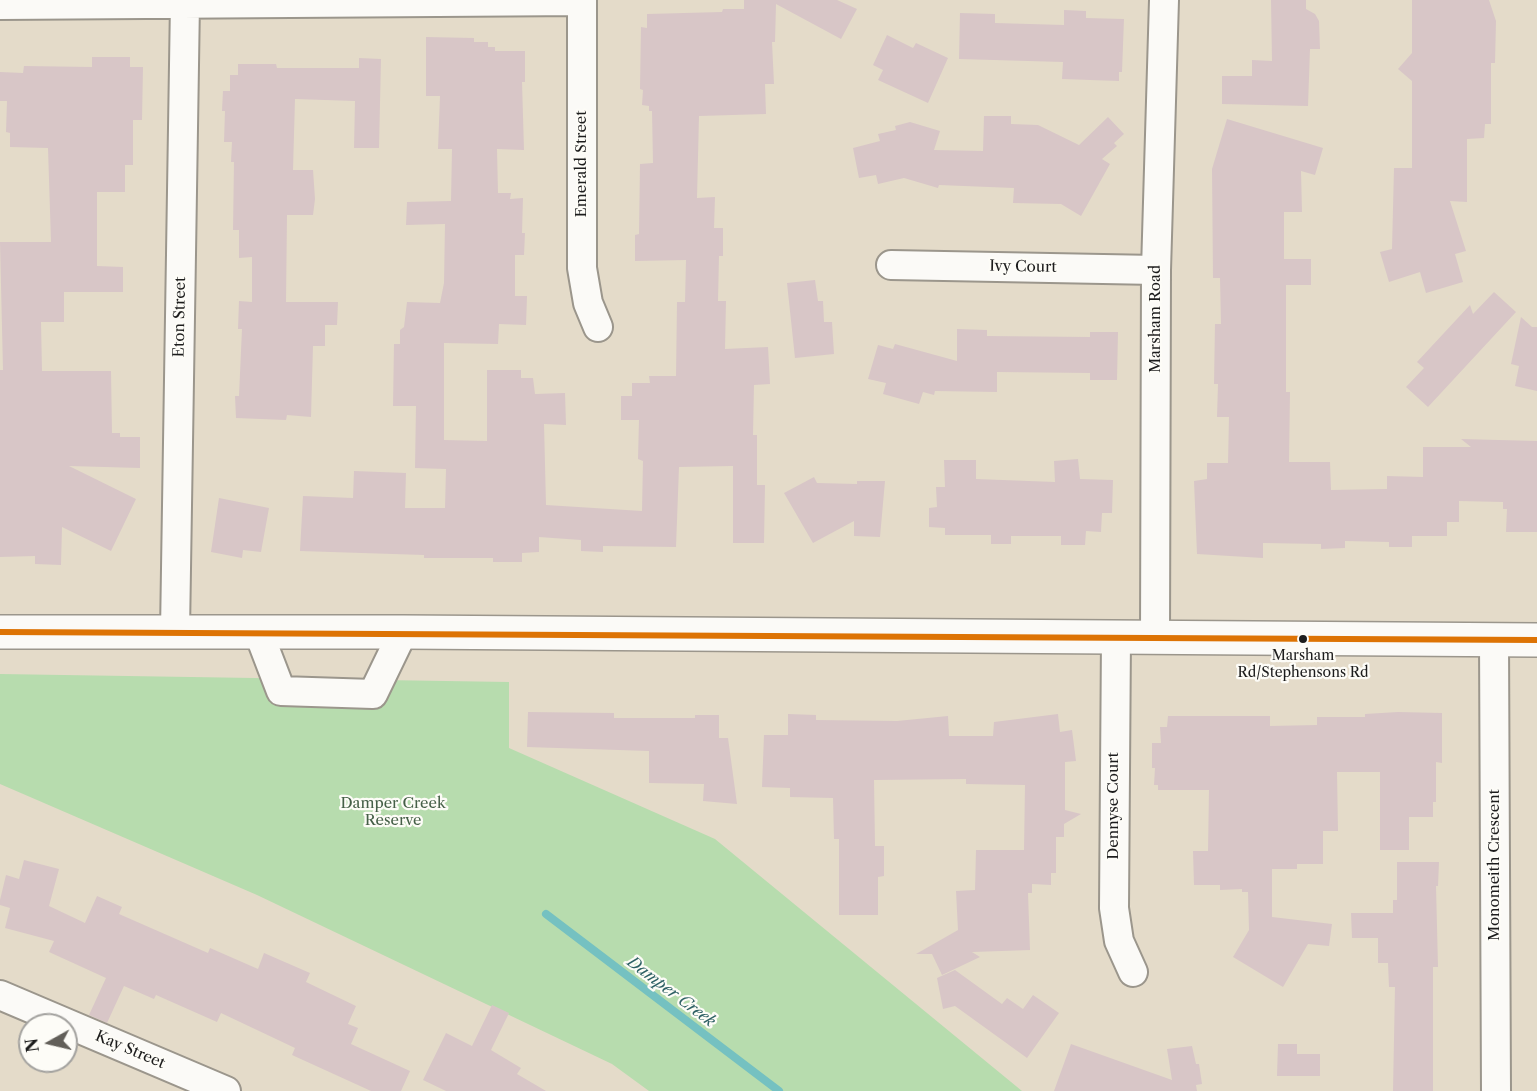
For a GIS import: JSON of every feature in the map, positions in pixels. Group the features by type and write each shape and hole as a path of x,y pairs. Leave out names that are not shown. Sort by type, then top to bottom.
{"main road":[{"path":"0,632 258,631 1537,640"}],"street":[{"name":"Marsham Road","path":"1155,637 1156,270 1164,0"},
{"path":"0,5 582,1"},
{"name":"Emerald Street","path":"582,1 582,268 588,303 598,327"},
{"name":"Eton Street","path":"176,631 185,2"},
{"name":"Ivy Court","path":"891,265 1156,270"},
{"path":"258,631 281,691 373,694 403,632"},
{"name":"Dennyse Court","path":"1116,637 1114,908 1119,941 1133,972"},
{"name":"Monomeith Crescent","path":"1494,640 1496,1091"},
{"name":"Kay Street","path":"0,995 226,1091"}],"green space":[{"name":"Damper Creek Reserve","path":"0,674 509,682 509,748 715,839 1022,1091 649,1091 612,1064 257,895 0,784"}],"building":[{"path":"744,0 837,0 857,9 841,39 776,4 775,42 772,42 774,84 765,84 766,114 699,116 697,198 715,197 714,228 723,228 723,256 719,256 718,301 726,301 725,349 768,347 770,384 754,385 753,435 757,435 757,485 765,485 764,543 733,543 733,466 679,467 676,547 603,546 603,552 581,551 581,540 539,537 539,552 522,553 522,562 493,562 493,558 424,558 424,555 300,551 303,496 353,498 354,471 406,473 405,508 445,508 446,469 415,468 416,406 393,406 394,344 400,344 400,330 404,327 407,302 440,303 444,283 445,224 406,225 407,202 451,201 452,149 438,149 440,96 426,96 426,37 474,38 474,42 488,42 488,47 495,47 495,51 525,51 525,82 522,82 524,150 497,149 498,193 511,193 510,199 523,198 524,255 515,255 515,296 527,296 526,325 499,324 498,344 444,343 444,440 487,441 487,370 521,370 521,378 533,378 535,394 565,393 566,425 544,424 546,505 642,511 643,461 638,459 639,420 621,420 621,396 632,396 632,383 650,383 649,376 676,376 677,302 685,302 686,260 635,261 635,235 639,234 640,164 653,163 652,111 649,111 649,106 642,105 643,90 640,89 641,27 647,28 647,14 722,12 723,9 744,9"},
{"path":"1271,0 1306,0 1306,9 1315,14 1319,21 1320,49 1310,49 1308,106 1222,104 1222,76 1252,76 1252,60 1272,61"},
{"path":"1412,0 1489,0 1496,21 1495,63 1491,63 1491,124 1485,124 1484,138 1467,139 1467,202 1450,201 1466,251 1455,254 1463,282 1426,293 1420,272 1389,282 1380,252 1392,249 1394,168 1412,168 1412,81 1398,69 1412,53"},
{"path":"1064,10 1086,11 1086,18 1124,19 1122,72 1119,72 1119,81 1062,79 1063,62 959,59 960,13 995,14 995,23 1064,25"},
{"path":"887,35 913,48 916,43 948,58 928,103 878,80 883,70 873,65"},
{"path":"92,57 130,57 130,67 143,67 142,120 133,120 133,165 125,165 125,192 97,192 97,266 123,267 123,292 64,292 64,322 41,322 42,371 111,371 112,433 120,433 120,437 140,437 140,468 69,466 136,499 111,551 62,527 61,565 35,564 35,556 0,557 0,370 3,370 0,242 51,242 48,148 10,147 10,133 6,132 7,101 0,101 0,72 23,73 24,66 92,67"},
{"path":"359,58 381,59 379,148 354,148 355,101 295,99 293,170 313,170 315,199 313,215 287,215 286,302 338,302 337,325 325,325 325,346 313,346 311,417 287,415 286,420 236,418 235,396 239,396 242,329 238,329 239,301 252,302 252,257 239,258 239,230 233,230 234,162 231,162 232,142 224,142 223,91 230,91 230,75 238,75 238,64 276,64 277,68 359,68"},
{"path":"984,116 1011,116 1011,124 1038,125 1079,145 1108,117 1124,134 1114,143 1117,146 1102,159 1110,164 1081,216 1061,204 1013,203 1014,188 939,185 938,188 904,178 878,184 876,175 859,178 853,148 880,141 878,134 896,130 895,126 910,122 940,131 934,150 983,151"},
{"path":"1227,119 1323,148 1315,175 1301,171 1302,212 1284,212 1284,259 1311,259 1311,285 1286,285 1286,392 1290,392 1289,462 1330,462 1331,490 1387,489 1387,476 1423,477 1423,447 1471,447 1461,439 1537,441 1537,532 1506,532 1507,509 1503,509 1503,502 1459,501 1459,522 1447,522 1447,536 1412,536 1412,547 1389,547 1389,542 1345,541 1345,548 1321,549 1321,544 1263,543 1263,558 1197,554 1194,481 1207,479 1207,463 1228,463 1229,417 1217,417 1218,384 1214,384 1215,324 1221,324 1220,278 1213,278 1212,169"},
{"path":"815,280 818,301 823,301 824,322 832,322 834,354 795,358 787,283"},
{"path":"1494,292 1516,312 1428,407 1406,387 1424,368 1417,362 1470,305 1473,314"},
{"path":"1521,317 1532,327 1537,327 1537,391 1515,386 1519,366 1511,364"},
{"path":"957,329 987,330 987,336 1090,337 1090,332 1118,332 1117,380 1090,380 1090,373 997,372 997,392 935,391 934,395 923,392 919,404 883,394 886,383 868,379 878,345 893,349 895,344 957,361"},
{"path":"1078,459 1080,479 1113,480 1112,513 1102,513 1101,532 1086,531 1085,545 1061,545 1061,536 1011,536 1011,544 991,544 991,535 945,535 945,528 929,527 929,508 937,507 936,487 945,487 944,460 976,460 976,479 1055,482 1054,461"},
{"path":"814,477 817,483 857,484 857,481 885,481 880,537 854,536 854,521 813,543 784,493"},
{"path":"219,498 269,508 261,552 243,550 242,558 211,552"},
{"path":"528,712 614,713 614,718 695,718 695,715 719,715 719,738 728,738 737,804 703,801 704,784 649,783 649,751 527,747"},
{"path":"1442,713 1442,763 1436,762 1436,802 1433,802 1433,817 1409,817 1409,850 1380,850 1380,772 1337,772 1338,831 1323,831 1323,864 1297,864 1297,869 1272,869 1272,917 1332,924 1329,946 1308,944 1283,987 1233,957 1249,930 1248,892 1242,892 1242,889 1220,890 1220,885 1194,885 1193,851 1208,851 1209,790 1158,790 1158,785 1154,785 1155,768 1152,768 1152,743 1161,743 1160,727 1167,727 1168,716 1270,716 1270,726 1317,725 1317,717 1365,717 1365,714"},
{"path":"788,714 816,715 816,720 897,721 948,716 949,736 993,736 994,722 1058,714 1060,732 1072,730 1076,761 1065,762 1065,810 1081,814 1064,824 1064,837 1056,837 1056,873 1051,873 1051,885 1032,884 1032,893 1028,893 1030,950 972,952 980,957 942,975 932,954 916,954 958,930 956,891 975,890 976,850 1024,850 1025,785 966,784 966,779 874,780 875,846 884,846 884,876 878,877 878,915 839,915 839,839 834,839 833,798 790,797 790,788 762,787 764,735 788,735"},
{"path":"24,860 59,869 49,906 85,923 97,896 122,907 119,914 208,953 210,948 258,969 264,953 310,973 306,982 356,1006 348,1024 358,1028 351,1044 410,1071 401,1091 371,1091 292,1055 295,1048 221,1013 217,1022 156,995 154,999 124,986 107,1023 89,1015 106,978 49,952 54,941 5,928 10,908 0,905 0,900 6,875 19,879"},
{"path":"1397,862 1439,862 1438,886 1436,886 1438,967 1433,967 1433,1091 1393,1091 1395,987 1389,987 1388,963 1378,963 1378,938 1352,938 1351,913 1393,913 1393,900 1397,900"},
{"path":"955,970 1002,1004 1007,998 1023,1009 1033,995 1059,1013 1027,1058 955,1006 943,1009 937,978"},
{"path":"492,1005 509,1013 491,1050 521,1068 517,1074 546,1091 446,1091 423,1080 446,1033 472,1046"},
{"path":"1071,1044 1172,1080 1167,1049 1192,1046 1196,1064 1199,1064 1202,1084 1196,1085 1197,1091 1054,1091"},
{"path":"1278,1044 1297,1044 1297,1054 1320,1054 1320,1076 1277,1076"}],"waterway":[{"name":"Damper Creek","path":"546,914 779,1091"}],"transit line":[{"path":"0,632 1537,640"}],"place":[{"name":"Marsham Rd/Stephensons Rd","path":"1303,639"}]}
